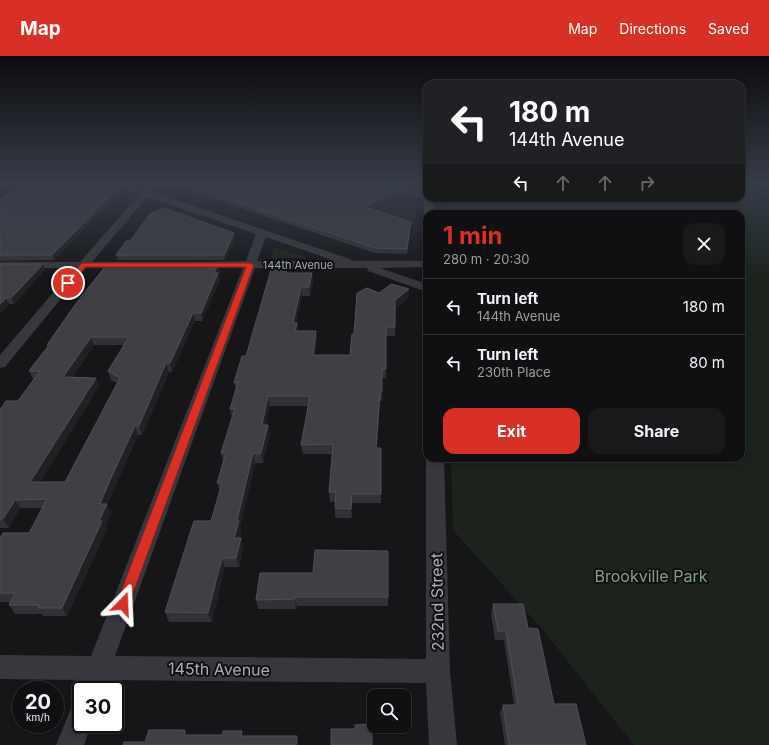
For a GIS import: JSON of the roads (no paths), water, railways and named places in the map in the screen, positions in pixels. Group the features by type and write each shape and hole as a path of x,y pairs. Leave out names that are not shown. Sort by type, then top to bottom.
{"street":[{"path":"0,364 127,214"},
{"path":"207,214 423,287"},
{"path":"94,681 262,233"},
{"name":"144th Avenue","path":"184,265 360,266 423,264"},
{"path":"0,265 137,265"},
{"name":"232nd Street","path":"435,462 438,671 443,745"},
{"name":"145th Avenue","path":"0,667 438,671"},
{"path":"70,745 74,733"}],"park label":[{"name":"Brookville Park","path":"651,576"}]}
